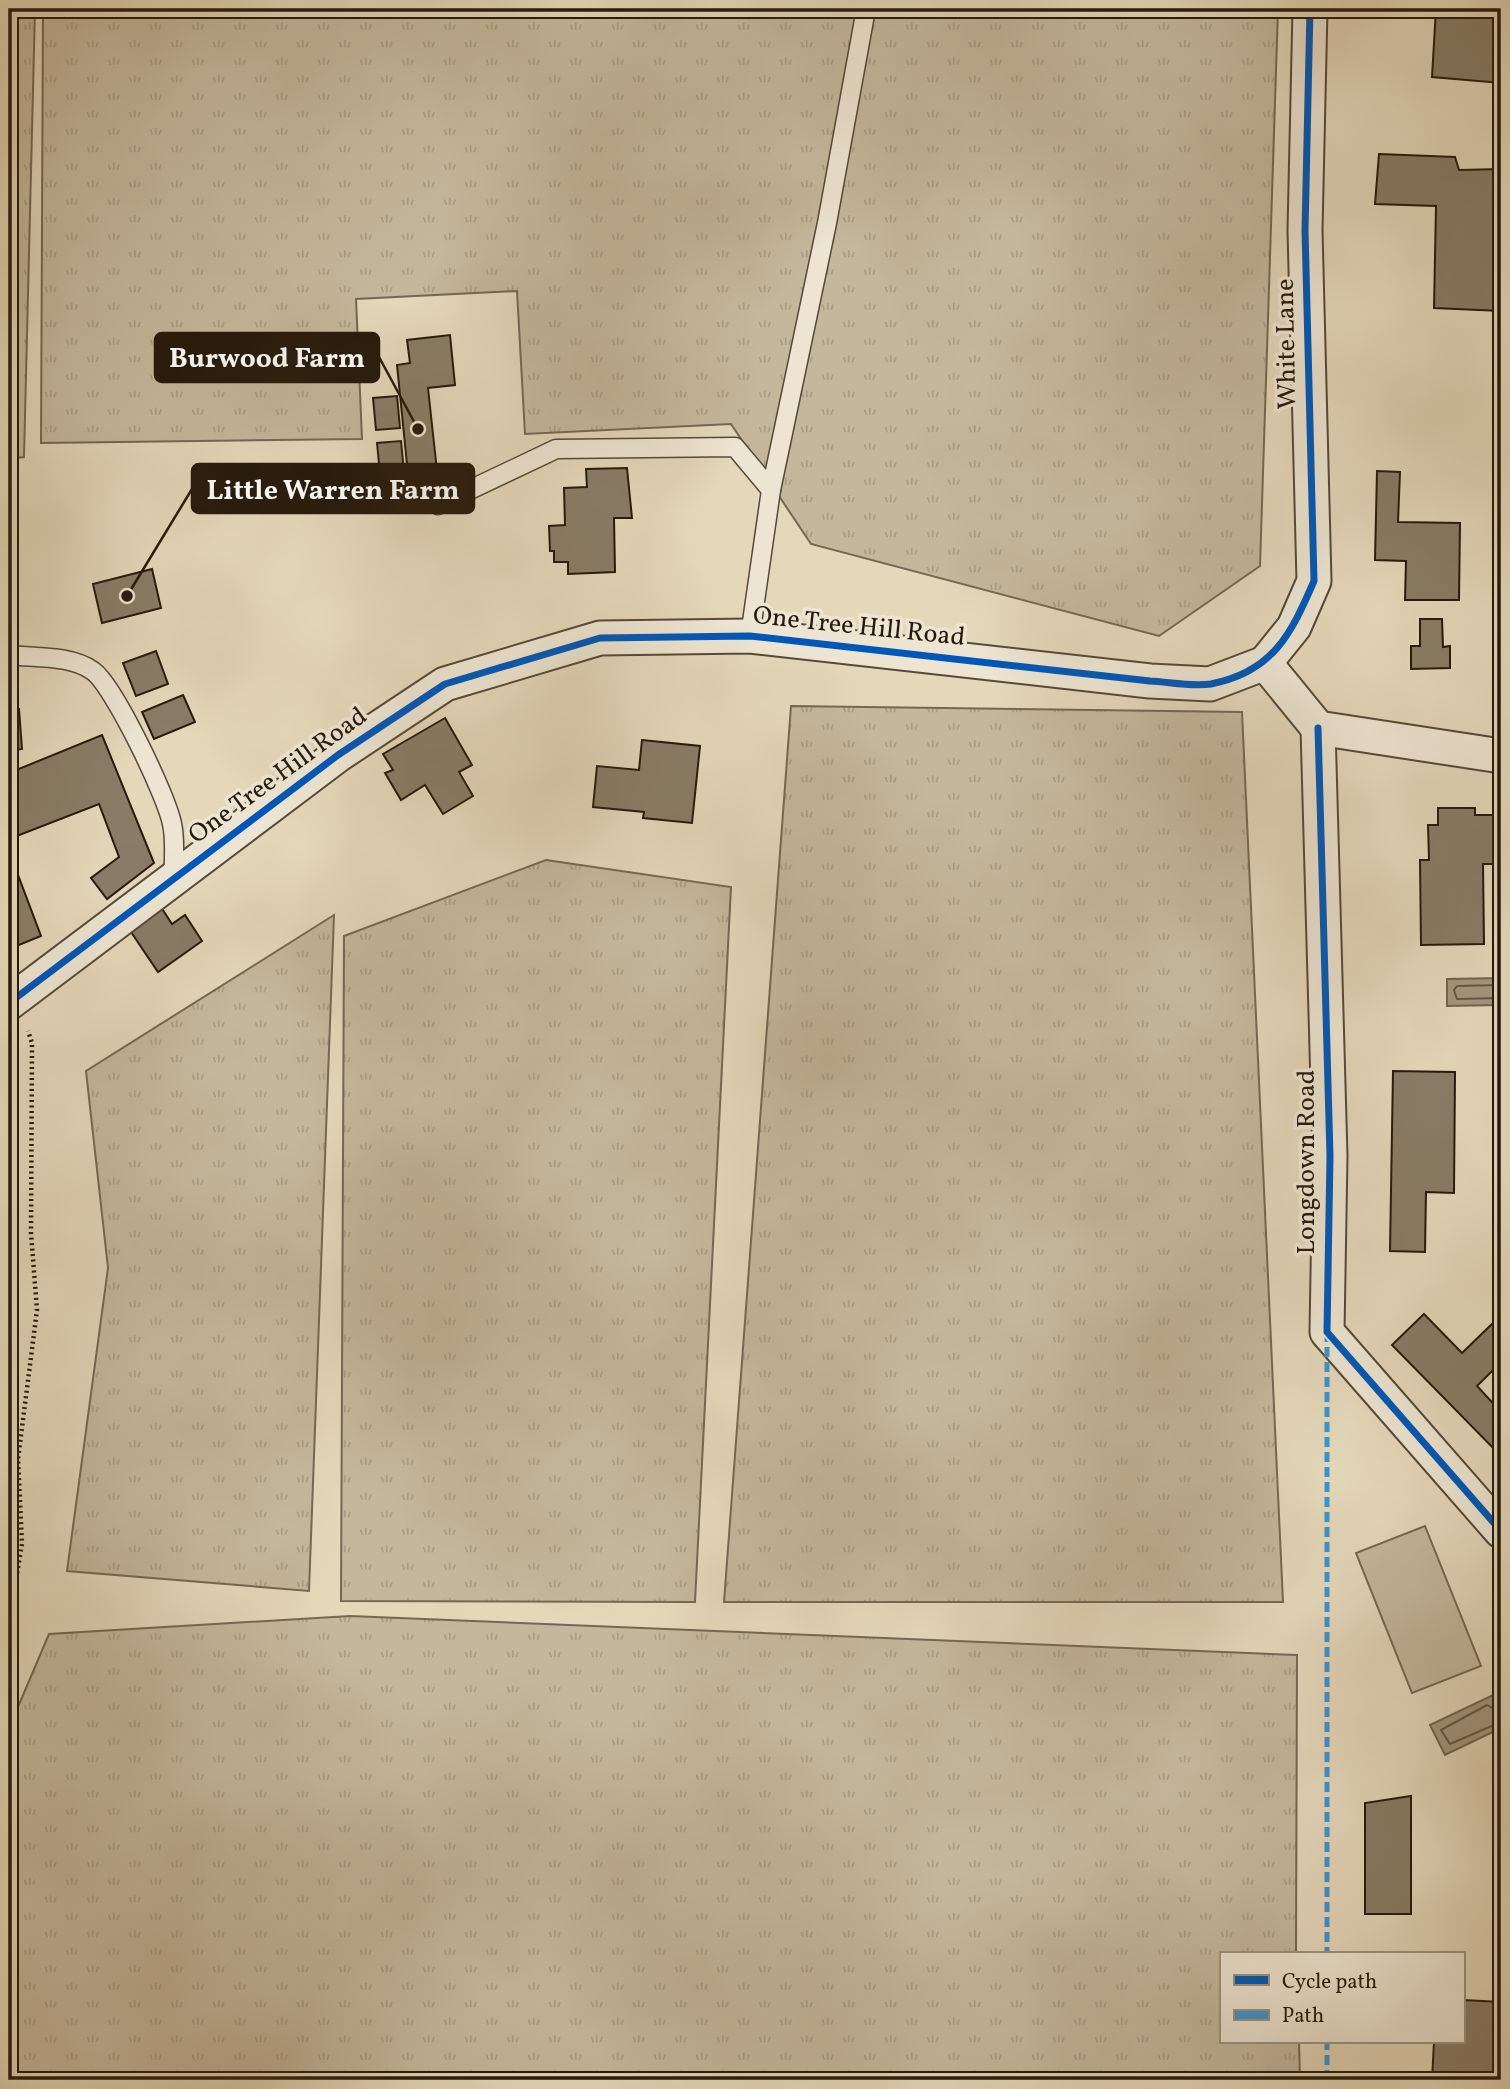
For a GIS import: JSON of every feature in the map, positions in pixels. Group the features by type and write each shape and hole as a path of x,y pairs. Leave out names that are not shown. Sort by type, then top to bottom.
{"street":[{"name":"White Lane","path":"1265,663 1294,627 1314,581 1305,230 1310,9"},
{"name":"One Tree Hill Road","path":"13,999 338,755 445,684 600,638 750,636 1162,682 1210,684 1265,663"},
{"path":"1265,663 1318,728 1501,756"},
{"name":"Longdown Road","path":"1318,728 1330,1156 1327,1332 1501,1531"}],"lane":[{"path":"750,636 771,490 827,223 866,9"},
{"path":"438,505 556,449 735,447 771,490"},
{"path":"9,655 72,661 92,670 105,681 126,718 172,824 174,878"}],"path":[{"path":"9,1622 22,1544 18,1459 37,1310 31,1233 32,1043 13,999"}],"green space":[{"path":"9,9 35,9 24,457 9,459"},
{"path":"43,9 1278,9 1260,566 1159,636 811,544 731,424 525,434 517,291 356,299 362,439 41,443"},
{"path":"791,706 1242,712 1283,1602 724,1602"},
{"path":"546,860 731,887 695,1602 341,1601 344,936"},
{"path":"334,915 309,1591 67,1571 108,1268 86,1071"},
{"path":"1425,1526 1481,1666 1412,1693 1356,1553"},
{"path":"350,1616 1297,1655 1296,1952 1220,1952 1220,2044 1299,2044 1300,2080 9,2080 9,1728 49,1634"}],"water":[{"path":"1501,978 1501,1005 1447,1006 1447,979"},
{"path":"1493,1695 1501,1712 1501,1728 1445,1755 1430,1725"}],"building":[{"path":"1436,9 1501,9 1501,83 1432,77"},
{"path":"1379,154 1455,157 1459,170 1501,169 1501,311 1434,308 1436,206 1375,204"},
{"path":"450,335 455,385 428,388 437,471 408,474 397,365 410,363 407,340"},
{"path":"397,396 400,428 376,430 373,398"},
{"path":"401,441 404,472 380,474 377,443"},
{"path":"627,468 632,518 614,518 615,572 568,574 568,562 554,562 554,551 550,551 549,526 565,525 564,488 587,487 586,469"},
{"path":"1377,471 1400,472 1398,522 1460,523 1459,600 1405,600 1406,561 1375,560"},
{"path":"152,569 161,608 102,623 93,584"},
{"path":"9,585 15,627 9,628"},
{"path":"1420,619 1442,619 1443,647 1450,646 1450,668 1411,669 1411,646 1420,646"},
{"path":"156,651 168,684 136,696 123,663"},
{"path":"183,695 195,722 154,739 142,712"},
{"path":"9,709 19,709 22,749 9,751"},
{"path":"445,718 472,765 459,772 473,796 443,814 425,785 401,800 385,773 393,770 383,754"},
{"path":"102,735 154,863 107,899 91,878 119,857 99,804 9,839 9,773"},
{"path":"642,740 700,746 692,823 643,818 644,812 593,807 597,766 639,770"},
{"path":"1438,808 1475,808 1475,815 1501,815 1501,864 1483,864 1484,944 1421,945 1420,860 1429,860 1428,825 1438,825"},
{"path":"9,851 41,936 9,949"},
{"path":"159,904 172,924 185,915 202,941 158,972 127,926"},
{"path":"1393,1071 1455,1072 1454,1193 1426,1192 1425,1252 1390,1251"},
{"path":"1424,1314 1462,1353 1492,1324 1501,1333 1501,1362 1477,1386 1501,1412 1501,1443 1494,1449 1392,1345"},
{"path":"1411,1796 1411,1914 1365,1914 1365,1803"},
{"path":"1464,2000 1501,2002 1500,2080 1432,2080 1434,2044 1464,2044"}],"marked path":[{"path":"1327,1332 1327,1952"},
{"path":"1327,2044 1327,2080"}],"cycle path":[{"path":"9,1003 338,755 445,684 600,638 750,636 1196,685 1232,678 1265,660 1288,634 1314,581 1305,230 1310,9"},
{"path":"1318,728 1330,1156 1327,1332 1501,1531"}],"place":[{"name":"Burwood Farm","path":"418,429"},
{"name":"Little Warren Farm","path":"127,596"}]}
